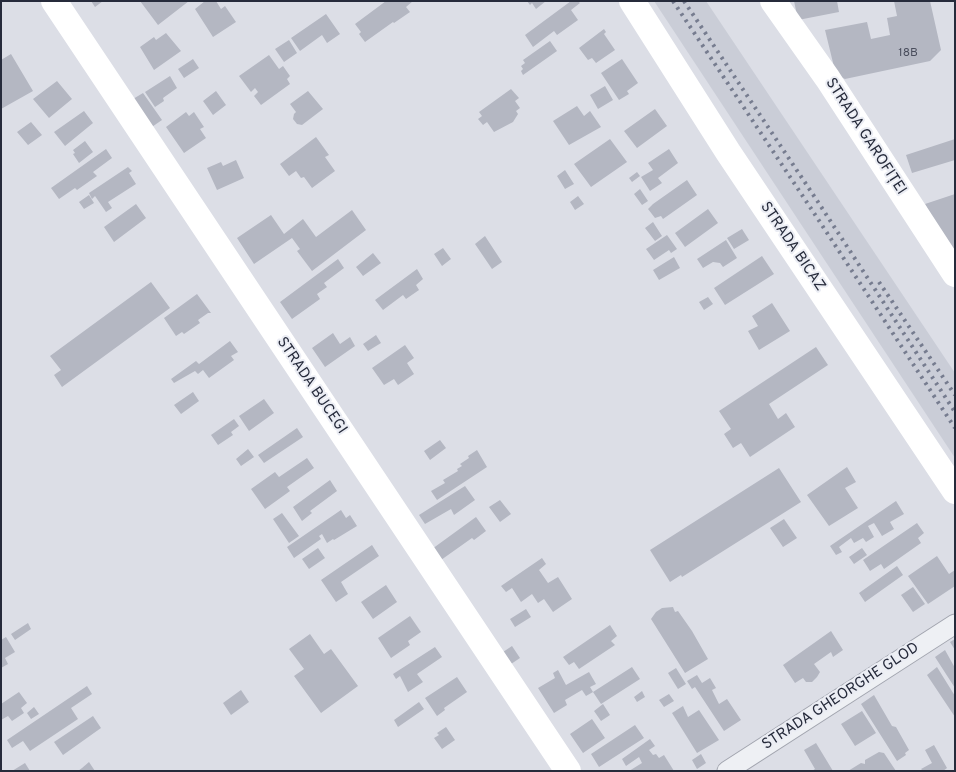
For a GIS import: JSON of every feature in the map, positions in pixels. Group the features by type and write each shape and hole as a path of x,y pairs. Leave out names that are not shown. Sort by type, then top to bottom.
{"street":[{"name":"STRADA BUCEGI","path":"54,1 568,771"},
{"name":"STRADA BICAZ","path":"632,1 728,152 955,491"},
{"name":"STRADA GAROFIȚEI","path":"773,1 828,79 955,274"},
{"name":"STRADA GHEORGHE GLOD","path":"727,771 955,624"}],"shaded area":[{"path":"654,1 706,1 955,373 955,458"}],"building":[{"path":"91,1 103,1 95,7"},
{"path":"140,1 189,1 158,25"},
{"path":"205,1 216,1 221,9 225,6 236,22 213,37 195,9"},
{"path":"386,1 413,1 406,7 410,12 365,42 355,24"},
{"path":"527,1 546,1 536,9 532,3 530,5"},
{"path":"571,1 578,1 580,3 571,10 578,20 557,35 554,31 533,47 525,35"},
{"path":"794,1 837,1 839,12 798,20"},
{"path":"894,1 930,1 941,50 930,61 845,79 836,75 825,30 867,22 871,39 890,35 887,18 897,16"},
{"path":"326,14 340,34 327,43 322,35 300,51 291,38"},
{"path":"604,29 606,32 604,34 615,50 596,63 592,58 588,60 579,48"},
{"path":"166,33 181,51 154,70 140,47 154,37 156,40"},
{"path":"289,40 297,53 284,62 275,49"},
{"path":"550,41 557,51 523,75 521,66 525,63 523,60"},
{"path":"11,54 33,91 1,109 1,60"},
{"path":"269,55 279,69 283,66 290,76 287,79 290,84 261,105 254,96 258,92 255,88 251,92 239,76"},
{"path":"193,59 199,68 184,78 178,69"},
{"path":"622,59 638,83 627,91 629,94 619,100 601,73"},
{"path":"170,76 177,88 163,98 164,101 155,107 145,92"},
{"path":"57,81 72,99 49,118 33,99"},
{"path":"605,86 613,100 598,109 590,95"},
{"path":"511,89 519,98 515,101 520,108 516,111 518,114 513,122 494,132 487,122 483,125 478,119 482,116 479,112"},
{"path":"216,91 226,105 213,115 203,101"},
{"path":"308,91 323,109 302,125 297,124 293,119 296,112 290,104"},
{"path":"143,93 162,120 146,131 128,102"},
{"path":"577,106 584,116 590,111 601,127 569,145 553,121"},
{"path":"655,109 667,126 637,148 624,131"},
{"path":"84,111 93,123 65,146 54,132"},
{"path":"186,112 189,116 194,112 204,127 200,129 206,138 184,153 166,127"},
{"path":"31,122 42,135 28,145 17,132"},
{"path":"316,137 329,155 325,157 335,171 312,188 304,177 301,178 296,171 289,176 280,164"},
{"path":"610,139 627,162 591,187 574,164"},
{"path":"955,139 955,160 912,173 906,155"},
{"path":"85,141 93,152 79,163 73,154 75,153 73,150"},
{"path":"106,149 112,158 93,172 97,176 77,190 75,188 59,199 51,188"},
{"path":"669,149 678,163 658,178 662,183 650,191 641,177 653,170 648,163"},
{"path":"236,160 244,178 217,190 207,168 221,162 223,166"},
{"path":"128,167 132,171 129,173 136,184 108,202 112,208 106,212 95,196 92,199 89,193"},
{"path":"565,170 574,184 565,189 557,176"},
{"path":"637,172 640,176 632,182 629,178"},
{"path":"687,180 697,195 663,219 661,216 655,218 648,209"},
{"path":"640,189 648,201 642,205 634,194"},
{"path":"955,194 955,258 925,204"},
{"path":"89,195 94,203 84,209 79,202"},
{"path":"578,196 584,204 575,210 570,202"},
{"path":"136,204 146,218 114,242 104,227"},
{"path":"708,209 718,223 685,247 675,233"},
{"path":"352,210 366,230 312,271 297,251 300,249 292,238 254,264 237,238 271,215 284,234 303,219 316,237"},
{"path":"653,222 662,236 655,241 645,228"},
{"path":"742,229 749,240 734,249 727,238"},
{"path":"667,235 677,249 671,253 669,250 654,260 646,249"},
{"path":"485,236 502,262 492,269 475,244"},
{"path":"726,240 737,258 723,267 720,263 713,262 703,268 697,259"},
{"path":"443,248 451,259 442,266 434,254"},
{"path":"373,253 381,263 363,276 356,267"},
{"path":"762,256 774,274 725,305 714,288"},
{"path":"674,257 680,268 659,280 653,270"},
{"path":"338,259 344,268 324,283 327,287 317,294 320,299 292,319 280,302"},
{"path":"417,269 423,279 416,285 419,290 406,299 403,295 383,310 375,300"},
{"path":"151,282 170,308 62,387 54,375 61,370 50,356"},
{"path":"197,294 211,313 198,320 200,323 184,334 182,332 176,336 164,318"},
{"path":"708,297 713,304 704,310 699,302"},
{"path":"772,303 790,331 759,350 748,331 758,326 752,316"},
{"path":"333,333 340,344 350,337 355,346 325,367 312,348"},
{"path":"376,335 381,343 368,351 363,344"},
{"path":"230,341 238,352 231,356 234,360 209,378 203,370 198,374 195,371 174,383 171,379 196,361 199,364"},
{"path":"405,345 414,358 407,363 414,374 398,385 394,379 384,385 372,368"},
{"path":"816,347 828,365 769,404 778,419 786,413 795,427 750,457 741,443 733,448 724,434 731,429 719,411"},
{"path":"193,392 199,401 181,414 174,405"},
{"path":"264,399 274,413 249,431 239,416"},
{"path":"234,419 239,426 231,432 233,435 218,445 211,435"},
{"path":"297,428 303,437 264,463 258,455"},
{"path":"440,440 446,448 430,460 424,451"},
{"path":"248,449 254,457 241,466 236,459"},
{"path":"477,450 487,467 437,500 431,491 445,483 443,480 458,471 457,469 462,466 460,464"},
{"path":"307,458 314,468 287,487 290,491 265,509 251,489 275,472 279,477"},
{"path":"847,467 856,482 845,488 858,508 829,526 807,495"},
{"path":"779,468 801,502 682,577 681,575 670,582 650,550"},
{"path":"330,480 337,491 310,511 312,513 302,521 293,507"},
{"path":"465,486 475,500 454,515 451,509 425,524 419,515"},
{"path":"500,500 511,514 500,522 489,507"},
{"path":"896,501 904,514 890,522 894,529 882,536 874,523 868,526 874,537 866,542 863,538 854,543 851,538 839,547 842,552 836,555 830,546"},
{"path":"341,510 346,518 350,515 357,526 327,543 322,534 319,536 321,539 294,558 287,547"},
{"path":"282,513 299,536 289,543 273,519"},
{"path":"476,517 486,531 474,540 472,538 441,560 432,549"},
{"path":"784,519 797,538 783,547 770,528"},
{"path":"917,523 924,533 918,538 921,543 884,569 881,564 870,571 863,560"},
{"path":"372,545 379,556 341,582 348,594 336,602 321,580"},
{"path":"318,548 325,558 309,569 302,559"},
{"path":"862,548 867,555 854,564 849,557"},
{"path":"937,556 949,574 955,570 955,586 928,604 908,576"},
{"path":"542,558 546,564 539,570 548,583 558,577 572,599 553,612 544,599 538,603 532,594 521,602 512,588 506,592 501,586"},
{"path":"897,566 903,575 865,602 859,593"},
{"path":"386,585 397,602 373,619 361,602"},
{"path":"913,587 925,604 913,612 901,595"},
{"path":"673,607 675,612 678,611 692,631 708,659 685,673 651,619 662,608"},
{"path":"526,609 531,617 515,627 510,619"},
{"path":"410,616 421,632 408,641 410,645 391,658 378,638"},
{"path":"28,623 31,629 15,640 11,634"},
{"path":"610,625 617,636 611,641 615,645 579,669 574,662 569,665 563,657"},
{"path":"831,631 843,650 833,657 831,652 814,664 820,672 812,682 806,682 803,678 795,683 783,665"},
{"path":"310,634 324,654 331,649 358,686 321,713 294,676 304,669 289,649"},
{"path":"6,637 15,652 5,658 8,664 1,668 1,640"},
{"path":"955,639 955,650 950,642"},
{"path":"512,646 520,658 511,664 503,652"},
{"path":"435,647 442,657 417,674 423,682 408,692 400,676 396,679 393,674"},
{"path":"945,650 955,668 955,688 935,657"},
{"path":"632,667 640,679 601,704 593,692"},
{"path":"937,667 955,696 955,717 927,675"},
{"path":"676,668 686,684 678,689 668,673"},
{"path":"558,670 566,685 589,672 596,684 590,687 593,692 586,696 582,690 565,700 567,705 554,713 538,688 555,678 553,673"},
{"path":"697,675 702,683 710,678 716,688 712,690 719,704 727,699 741,720 724,731 695,687 692,689 687,681"},
{"path":"457,677 467,692 444,708 445,710 437,716 425,698"},
{"path":"87,686 92,694 71,708 78,719 30,751 23,741 12,748 7,740"},
{"path":"241,690 249,702 231,715 223,703"},
{"path":"642,691 645,697 637,702 634,697"},
{"path":"19,692 27,703 21,708 24,713 12,721 8,716 1,720 1,704"},
{"path":"669,694 674,701 664,707 659,700"},
{"path":"874,695 909,750 905,753 906,755 897,761 861,704"},
{"path":"419,702 424,709 398,727 394,720"},
{"path":"603,704 610,715 601,721 594,711"},
{"path":"683,706 688,717 699,710 719,740 697,753 672,713"},
{"path":"34,707 39,714 31,719 27,713"},
{"path":"862,711 876,733 855,746 841,724"},
{"path":"93,716 101,728 63,755 54,742"},
{"path":"592,719 605,738 583,753 570,734"},
{"path":"635,725 644,738 599,767 591,754"},
{"path":"446,727 455,740 442,749 434,738 439,735 437,733"},
{"path":"650,739 655,746 649,750 659,758 664,755 674,771 629,771 642,763 639,757 626,766 622,759"},
{"path":"816,743 833,771 812,771 815,769 804,750"},
{"path":"934,745 947,768 943,771 923,771 921,769 932,763 925,750"},
{"path":"879,752 884,753 896,771 848,771 861,763 865,764 865,760"},
{"path":"701,754 706,763 697,769 692,760"},
{"path":"89,762 95,771 78,771 82,768"},
{"path":"25,763 30,771 12,771"}],"railway":[{"path":"673,1 955,428"},
{"path":"684,1 955,412"},
{"path":"879,282 955,395"}]}
